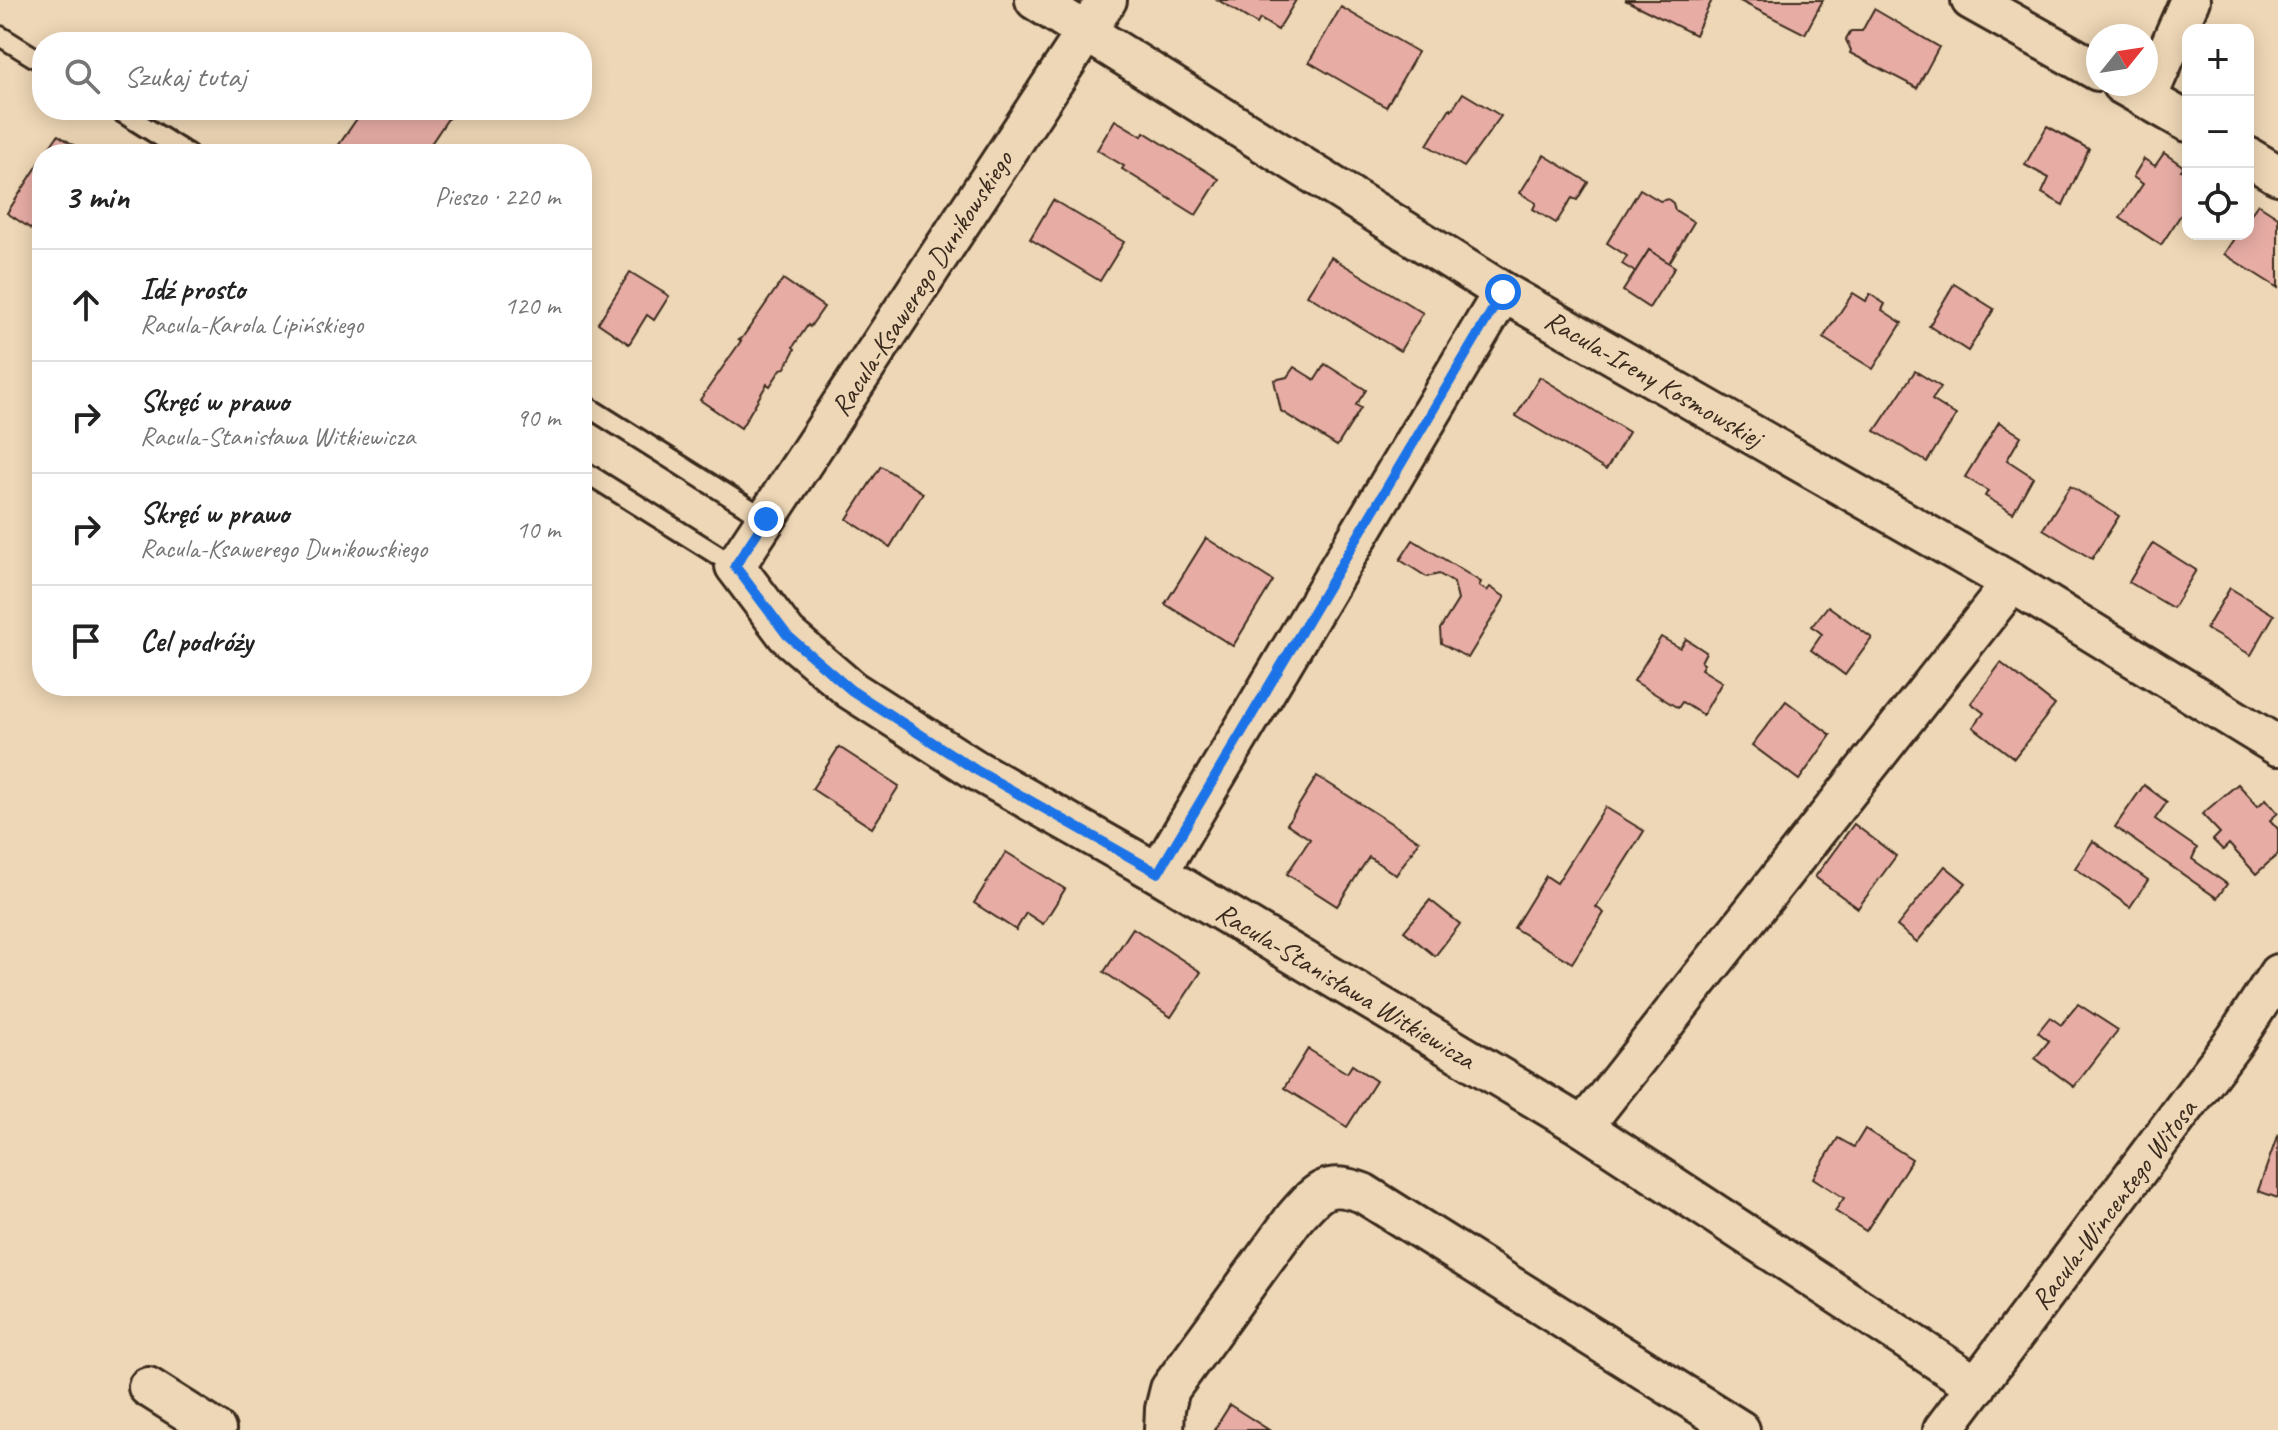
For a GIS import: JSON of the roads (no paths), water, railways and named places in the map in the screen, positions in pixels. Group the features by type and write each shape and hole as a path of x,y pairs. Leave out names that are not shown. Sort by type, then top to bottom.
{"street":[{"name":"Racula-Ireny Kosmowskiej","path":"1035,0 1503,292 2012,583 2278,746"},
{"name":"Racula-Ksawerego Dunikowskiego","path":"735,566 1107,0"},
{"path":"1971,0 2086,64"},
{"path":"2158,52 2190,0"},
{"path":"2143,96 2182,119"},
{"path":"2254,161 2278,175"},
{"path":"1158,873 1503,292"},
{"name":"Racula-Stanisława Witkiewicza","path":"735,566 787,635 851,690 976,770 1158,873 1583,1127 1977,1386"},
{"path":"1583,1127 2012,583"},
{"name":"Racula-Wincentego Witosa","path":"1943,1430 2235,1040 2278,974"},
{"path":"1164,1430 1170,1389 1295,1217 1314,1196 1341,1185 1363,1193 1740,1430"},
{"path":"148,1387 216,1430"}],"lane":[{"path":"0,36 32,56"},
{"path":"134,120 172,144"},
{"path":"592,409 766,519"},
{"path":"592,476 735,566"}]}
